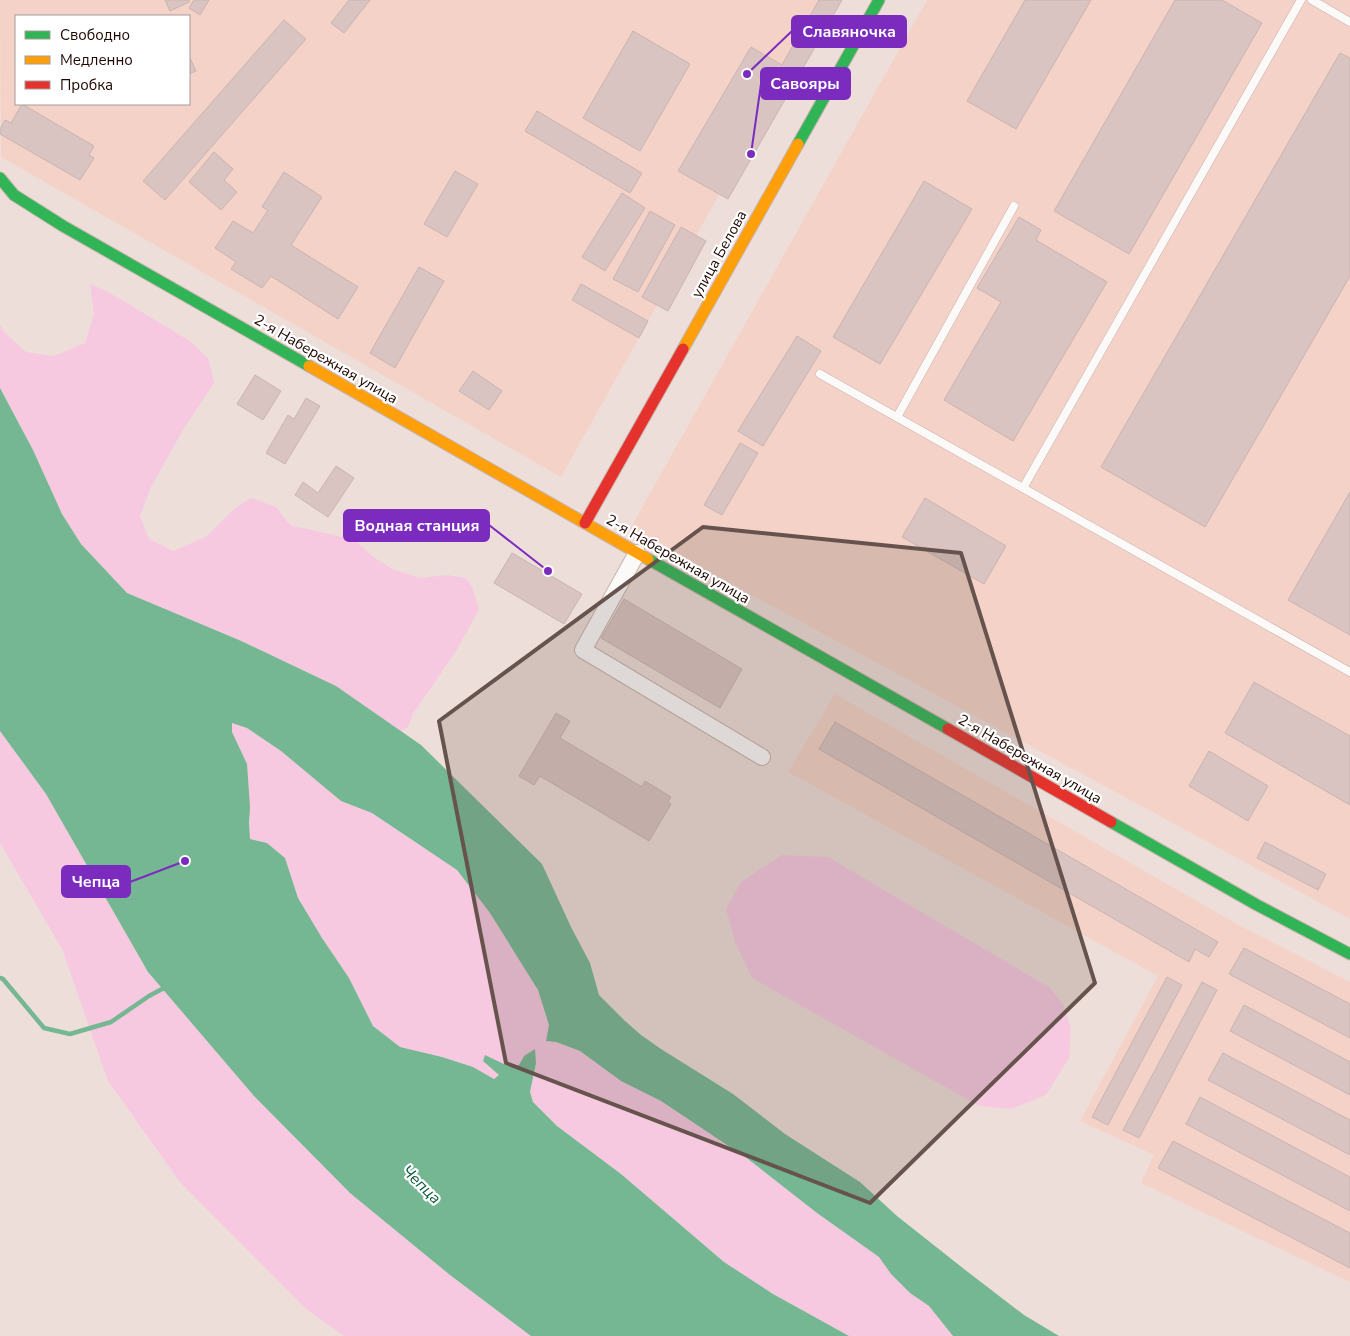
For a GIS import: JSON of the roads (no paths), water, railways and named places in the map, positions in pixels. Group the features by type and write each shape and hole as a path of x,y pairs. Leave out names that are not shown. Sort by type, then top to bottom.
{"street":[{"name":"улица Белова","path":"584,523 879,0"},
{"name":"2-я Набережная улица","path":"0,178 14,196 63,226 1256,905 1350,954"},
{"path":"638,553 582,650 762,757"}],"lane":[{"path":"1023,488 1301,0"},
{"path":"1312,0 1350,22"},
{"path":"897,417 1014,206"},
{"path":"820,374 1350,672"}],"water":[{"name":"Чепца","path":"0,388 33,450 62,514 81,544 127,593 239,640 336,686 421,745 542,864 590,963 599,995 624,1020 661,1049 733,1094 785,1134 860,1182 897,1216 964,1269 1024,1315 1059,1336 953,1336 929,1306 910,1293 891,1274 879,1257 817,1213 748,1159 661,1101 621,1081 580,1051 556,1042 546,1041 549,1025 538,990 490,913 457,870 372,813 341,801 281,751 247,728 232,723 232,732 247,764 250,839 267,843 285,858 298,898 349,978 373,1026 400,1047 473,1067 494,1079 499,1075 483,1061 485,1055 508,1066 519,1065 524,1056 535,1049 536,1063 530,1092 533,1102 557,1126 621,1174 724,1262 773,1294 849,1336 531,1336 450,1275 350,1193 254,1096 148,972 46,794 0,731"}],"waterway":[{"path":"0,978 3,979 44,1028 70,1034 111,1022 149,996 168,988"}],"place":[{"name":"Славяночка","path":"747,74"},
{"name":"Савояры","path":"751,154"},
{"name":"Водная станция","path":"548,571"},
{"name":"Чепца","path":"185,861"}]}
